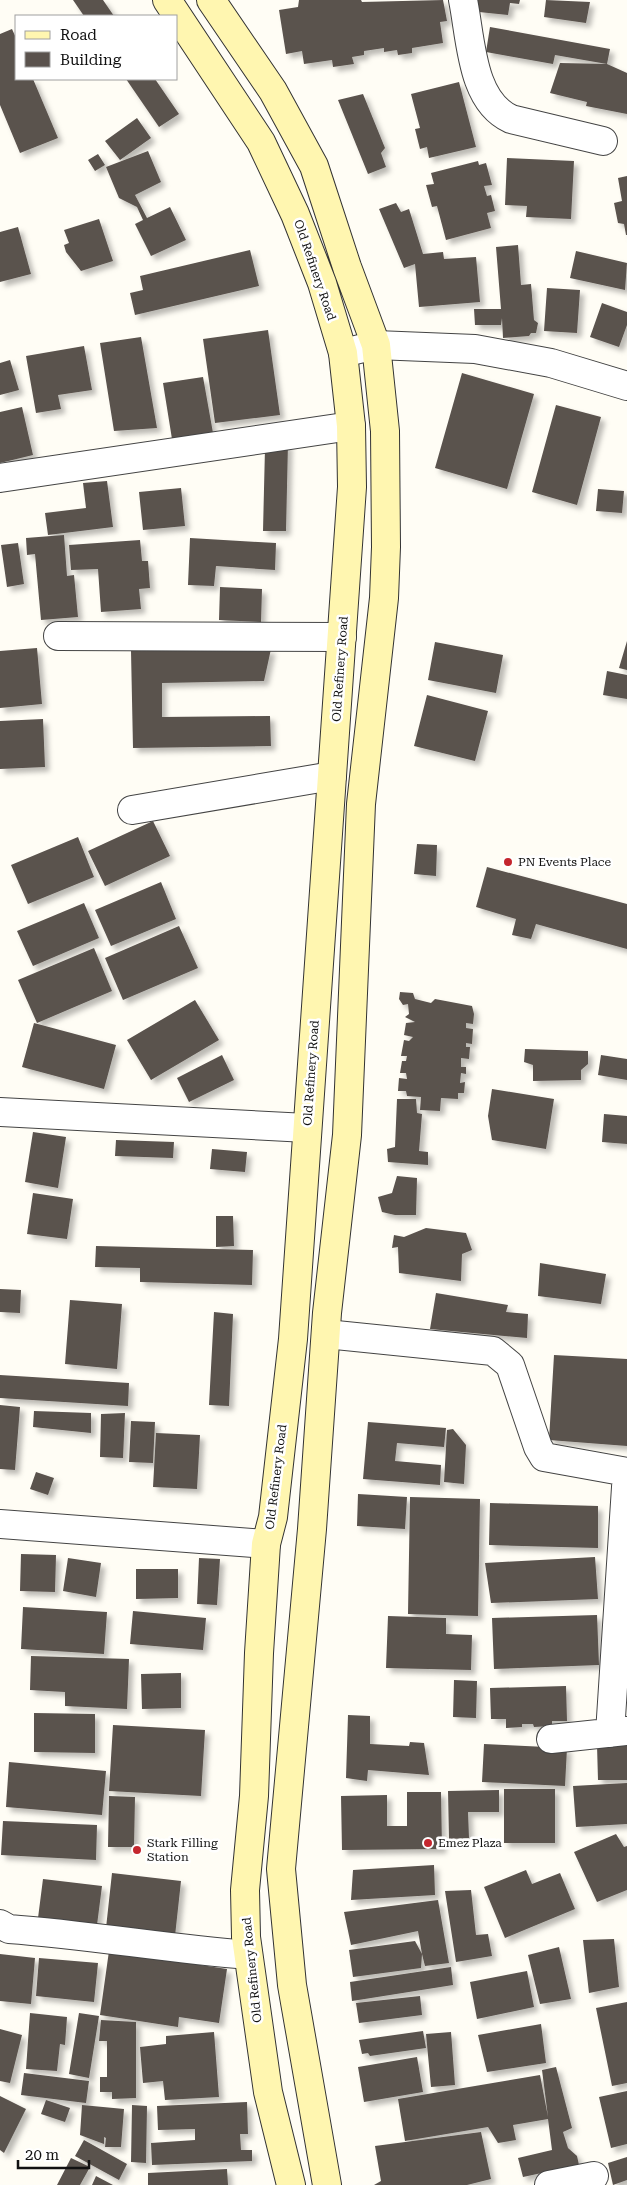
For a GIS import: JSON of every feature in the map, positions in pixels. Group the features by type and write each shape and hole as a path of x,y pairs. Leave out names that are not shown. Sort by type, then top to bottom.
{"main road":[{"name":"Old Refinery Road","path":"167,0 177,15"},
{"path":"211,0 273,91 314,166 347,267 376,345 386,431 384,598 361,804 347,1135 326,1334 312,1529 281,1869 292,1985 327,2185"},
{"name":"Old Refinery Road","path":"178,17 261,142 295,214 322,283 343,354 351,426 352,487 293,1339 273,1516 266,1544 254,1796 245,1890 248,1955 268,2092 291,2185"}],"street":[{"path":"463,0 479,86 494,108 511,119 603,141"},
{"path":"343,354 376,345 475,348 551,363 627,386"},
{"path":"0,478 351,426"},
{"path":"58,636 342,637"},
{"path":"132,810 332,776"},
{"path":"0,1112 307,1128"},
{"path":"326,1334 493,1351 510,1365 538,1447 544,1457 627,1472 618,1732 551,1739"},
{"path":"0,1524 266,1544"},
{"path":"0,1924 10,1929 117,1939 205,1952 248,1955"},
{"path":"549,2185 594,2176"}],"building":[{"path":"73,0 103,0 113,15 83,15"},
{"path":"299,0 361,0 362,2 443,0 447,21 440,22 443,43 412,48 412,53 398,55 397,50 384,52 384,48 364,51 364,55 352,57 354,64 333,67 332,60 304,64 302,51 286,54 279,10 298,7"},
{"path":"474,0 520,0 519,4 510,3 508,15 479,12 479,5 474,4"},
{"path":"546,0 590,2 586,23 544,17"},
{"path":"490,27 610,49 607,64 555,55 553,64 486,52"},
{"path":"12,29 15,36 15,80 33,80 58,138 20,153 0,105 0,34"},
{"path":"560,63 607,64 627,73 627,114 586,106 587,102 550,93"},
{"path":"127,80 156,80 179,114 159,127"},
{"path":"459,82 476,147 429,158 427,147 420,149 415,129 420,128 411,94"},
{"path":"363,94 385,148 381,153 386,167 368,174 338,100"},
{"path":"137,118 151,138 120,160 105,141"},
{"path":"148,151 161,182 135,195 147,218 170,207 186,240 151,256 135,224 143,220 137,207 119,198 106,167"},
{"path":"98,154 105,165 95,171 88,160"},
{"path":"507,158 574,161 571,219 526,217 527,206 505,205"},
{"path":"478,161 479,165 486,163 492,185 484,186 487,196 491,195 495,211 487,213 491,228 446,240 437,206 432,207 426,185 434,184 431,173"},
{"path":"627,176 626,235 624,224 618,223 614,203 622,201 618,178"},
{"path":"396,203 401,212 409,209 423,254 443,252 444,259 476,257 480,302 419,307 415,264 404,268 379,209"},
{"path":"99,219 113,261 81,271 66,252 64,245 69,243 64,230"},
{"path":"18,227 31,274 0,282 0,232"},
{"path":"518,245 521,285 531,284 534,320 538,323 536,333 531,333 529,336 503,338 502,318 501,325 475,325 474,309 501,309 496,247"},
{"path":"250,250 259,286 135,315 130,293 143,290 140,276"},
{"path":"576,251 627,263 625,290 570,278"},
{"path":"547,288 580,290 577,333 544,331"},
{"path":"602,303 627,312 627,325 619,347 590,337"},
{"path":"268,330 280,415 215,423 203,339"},
{"path":"141,337 157,428 114,431 100,343"},
{"path":"84,346 92,390 58,395 61,409 36,413 26,356"},
{"path":"10,360 19,390 0,395 0,363"},
{"path":"462,373 534,394 507,489 435,468"},
{"path":"203,377 213,433 172,439 163,383"},
{"path":"556,405 601,417 577,505 532,492"},
{"path":"22,407 33,455 0,463 0,412"},
{"path":"288,443 286,531 263,531 265,448"},
{"path":"107,481 113,527 48,535 45,513 86,508 83,483"},
{"path":"181,488 185,526 143,530 139,492"},
{"path":"598,489 624,491 622,513 596,511"},
{"path":"64,535 67,576 74,575 78,617 41,620 35,554 27,555 26,538"},
{"path":"190,538 276,543 275,570 216,566 214,586 188,585"},
{"path":"140,540 142,561 148,561 150,588 139,589 141,609 101,612 98,569 71,570 69,545"},
{"path":"18,543 24,584 7,587 1,545"},
{"path":"220,587 262,589 261,622 219,620"},
{"path":"627,641 627,670 619,668"},
{"path":"435,642 503,655 496,693 428,680"},
{"path":"37,648 42,704 0,708 0,651"},
{"path":"271,649 264,681 162,683 162,717 270,716 271,746 133,748 131,651"},
{"path":"607,671 627,675 627,699 603,695"},
{"path":"427,695 488,711 475,761 414,746"},
{"path":"43,719 45,767 0,769 0,721"},
{"path":"153,821 170,856 105,886 88,851"},
{"path":"78,837 94,877 28,904 11,865"},
{"path":"417,844 437,845 436,876 414,874"},
{"path":"487,867 627,904 627,949 536,924 531,939 512,935 516,919 476,907"},
{"path":"161,882 176,919 111,946 95,910"},
{"path":"84,903 99,938 33,966 17,931"},
{"path":"179,926 198,968 123,1000 105,958"},
{"path":"94,948 112,991 37,1023 18,980"},
{"path":"400,992 413,993 415,999 431,1003 435,999 472,1006 474,1014 473,1024 466,1023 466,1028 473,1029 472,1044 466,1043 466,1047 470,1047 469,1059 461,1058 461,1067 466,1067 466,1074 461,1073 460,1083 465,1082 464,1093 458,1093 458,1099 441,1098 440,1111 420,1110 421,1097 407,1096 406,1091 398,1091 399,1078 407,1079 406,1073 400,1073 402,1061 406,1061 407,1056 401,1056 404,1040 409,1041 413,1037 404,1035 406,1023 415,1022 405,1017 409,1014 408,1004 403,1005 399,999"},
{"path":"195,1000 219,1040 151,1080 127,1040"},
{"path":"34,1023 116,1045 104,1089 22,1067"},
{"path":"525,1049 588,1051 588,1064 581,1070 581,1080 533,1081 533,1065 524,1062"},
{"path":"222,1055 234,1080 189,1102 177,1078"},
{"path":"601,1055 627,1059 627,1080 598,1075"},
{"path":"492,1089 554,1099 546,1149 492,1140 488,1116"},
{"path":"397,1099 416,1099 417,1113 422,1114 419,1151 428,1152 428,1165 388,1162 387,1149 395,1147"},
{"path":"604,1114 627,1116 627,1144 602,1142"},
{"path":"33,1132 66,1137 58,1188 25,1182"},
{"path":"116,1140 174,1142 173,1158 115,1156"},
{"path":"212,1149 247,1152 245,1172 210,1169"},
{"path":"397,1176 417,1178 416,1215 395,1215 382,1212 378,1197 392,1193"},
{"path":"33,1193 73,1199 67,1239 27,1234"},
{"path":"216,1216 233,1216 234,1246 216,1247"},
{"path":"426,1228 466,1233 472,1250 462,1254 461,1281 399,1273 398,1247 392,1248 394,1235 404,1237"},
{"path":"96,1246 253,1250 252,1285 140,1282 140,1268 95,1267"},
{"path":"540,1263 606,1274 601,1304 538,1296"},
{"path":"0,1289 21,1290 20,1313 0,1312"},
{"path":"436,1293 508,1305 506,1312 528,1314 527,1338 430,1329"},
{"path":"70,1300 122,1304 117,1369 65,1364"},
{"path":"214,1312 233,1314 229,1406 209,1405"},
{"path":"554,1355 627,1359 627,1446 549,1440"},
{"path":"0,1375 129,1383 128,1406 0,1398"},
{"path":"0,1405 20,1407 15,1470 0,1469"},
{"path":"34,1411 91,1413 91,1433 33,1427"},
{"path":"125,1413 123,1458 100,1457 101,1414"},
{"path":"131,1421 155,1422 153,1463 129,1462"},
{"path":"368,1422 446,1428 444,1447 397,1443 395,1461 441,1465 440,1485 363,1479"},
{"path":"453,1429 466,1445 464,1484 444,1482 447,1430"},
{"path":"156,1433 200,1435 197,1489 153,1487"},
{"path":"36,1472 54,1478 48,1495 30,1489"},
{"path":"358,1494 407,1497 405,1529 357,1526"},
{"path":"410,1497 480,1499 478,1616 408,1614"},
{"path":"490,1503 598,1506 598,1548 489,1545"},
{"path":"21,1554 56,1555 55,1592 20,1591"},
{"path":"595,1557 598,1599 491,1603 485,1563"},
{"path":"68,1558 101,1563 96,1597 63,1591"},
{"path":"199,1558 220,1559 217,1605 197,1604"},
{"path":"136,1569 178,1569 178,1598 136,1599"},
{"path":"23,1607 107,1612 104,1654 21,1649"},
{"path":"133,1611 206,1618 203,1650 130,1644"},
{"path":"597,1615 599,1665 494,1669 492,1618"},
{"path":"388,1616 446,1618 446,1634 472,1635 471,1670 386,1668"},
{"path":"31,1656 129,1659 127,1709 65,1706 65,1692 30,1690"},
{"path":"181,1673 181,1708 142,1709 141,1674"},
{"path":"454,1680 477,1681 476,1718 453,1717"},
{"path":"566,1686 567,1721 552,1721 552,1726 534,1727 533,1724 522,1724 522,1727 506,1728 506,1719 491,1719 490,1688"},
{"path":"34,1713 95,1714 95,1753 34,1752"},
{"path":"348,1715 370,1716 370,1744 409,1746 410,1742 424,1743 429,1775 368,1770 367,1781 346,1778"},
{"path":"113,1725 205,1730 201,1796 109,1791"},
{"path":"484,1744 567,1748 565,1786 482,1782"},
{"path":"597,1745 627,1745 627,1780 598,1780"},
{"path":"9,1762 106,1771 102,1815 6,1807"},
{"path":"627,1783 627,1824 576,1827 573,1786"},
{"path":"504,1789 555,1789 555,1843 504,1843"},
{"path":"499,1790 499,1812 468,1812 469,1838 449,1839 448,1791"},
{"path":"407,1792 441,1792 442,1849 342,1850 341,1796 387,1795 387,1826 407,1826"},
{"path":"109,1796 135,1797 134,1847 108,1847"},
{"path":"3,1821 97,1825 96,1860 1,1855"},
{"path":"616,1834 624,1847 627,1846 627,1890 597,1902 574,1852"},
{"path":"434,1865 435,1895 351,1900 353,1870"},
{"path":"526,1870 532,1884 560,1873 575,1909 505,1938 484,1887"},
{"path":"112,1873 181,1881 175,1936 106,1928"},
{"path":"43,1879 102,1886 97,1925 38,1918"},
{"path":"471,1890 476,1935 488,1934 492,1956 456,1962 445,1891"},
{"path":"438,1900 449,1963 425,1966 418,1931 351,1945 344,1912"},
{"path":"614,1939 619,1987 589,1993 583,1940"},
{"path":"415,1941 422,1954 421,1968 353,1977 349,1950"},
{"path":"559,1947 571,1999 540,2004 528,1955"},
{"path":"109,1951 227,1969 219,2023 179,2017 178,2027 100,2015"},
{"path":"0,1954 35,1958 31,2004 0,2001"},
{"path":"39,1958 98,1963 94,2002 36,1996"},
{"path":"451,1967 453,1985 352,2001 350,1982"},
{"path":"527,1971 534,2007 477,2019 470,1982"},
{"path":"420,1996 422,2015 359,2023 356,2003"},
{"path":"627,2002 627,2083 612,2086 596,2008"},
{"path":"30,2013 67,2017 65,2045 60,2044 57,2071 26,2069"},
{"path":"79,2013 99,2016 89,2078 69,2074"},
{"path":"101,2020 136,2022 136,2098 112,2099 112,2092 100,2092 100,2077 107,2077 107,2041 99,2041"},
{"path":"541,2024 546,2063 487,2072 478,2035"},
{"path":"0,2029 22,2035 10,2083 0,2081"},
{"path":"423,2031 426,2048 370,2056 368,2053 362,2054 359,2040"},
{"path":"214,2032 219,2097 165,2100 163,2081 143,2083 140,2047 166,2044 166,2036"},
{"path":"451,2032 455,2085 431,2087 426,2034"},
{"path":"417,2057 423,2092 364,2102 358,2067"},
{"path":"556,2067 572,2128 563,2132 568,2148 577,2156 579,2165 523,2177 518,2158 552,2150 548,2119 513,2125 516,2140 498,2143 488,2127 405,2141 398,2099 540,2075 548,2117 542,2070"},
{"path":"24,2073 89,2081 86,2103 21,2095"},
{"path":"627,2091 627,2144 611,2148 599,2097"},
{"path":"0,2096 26,2109 4,2153 0,2150"},
{"path":"46,2100 70,2108 65,2122 41,2114"},
{"path":"247,2102 248,2134 240,2134 241,2150 252,2150 252,2161 152,2165 151,2143 195,2140 195,2129 158,2130 157,2106"},
{"path":"82,2105 124,2109 121,2147 105,2147 106,2138 104,2137 104,2144 80,2135"},
{"path":"132,2105 147,2106 146,2163 131,2162"},
{"path":"481,2132 491,2179 467,2185 374,2185 381,2181 375,2146"},
{"path":"84,2140 127,2164 119,2180 75,2156"},
{"path":"627,2157 627,2180 613,2185 608,2163"},
{"path":"71,2158 90,2167 80,2185 57,2185"},
{"path":"227,2169 228,2185 148,2185 148,2173"},
{"path":"96,2176 113,2185 92,2185"}],"place":[{"name":"PN Events Place","path":"508,862"},
{"name":"Emez Plaza","path":"428,1843"},
{"name":"Stark Filling Station","path":"137,1850"}]}
